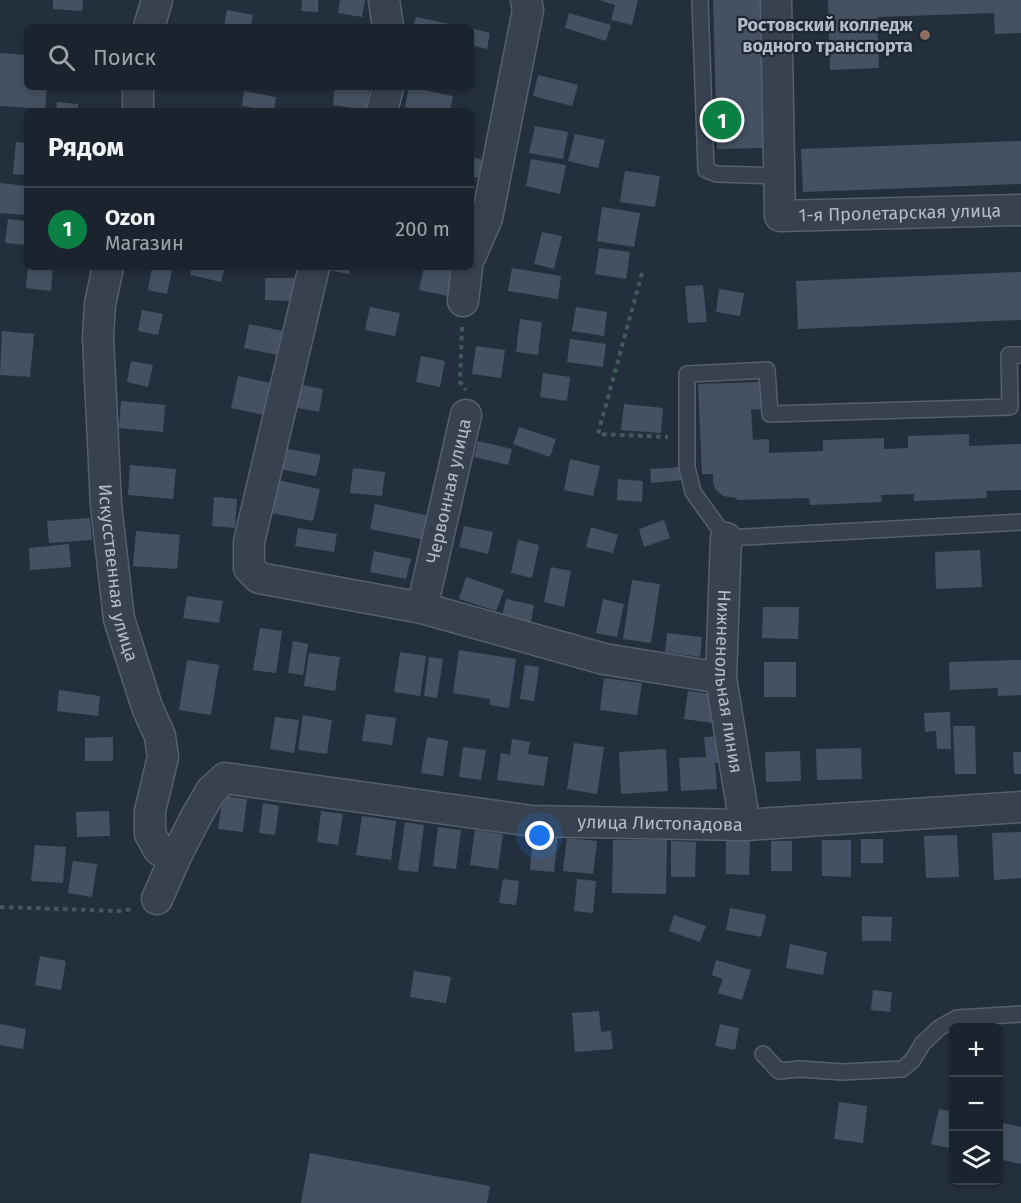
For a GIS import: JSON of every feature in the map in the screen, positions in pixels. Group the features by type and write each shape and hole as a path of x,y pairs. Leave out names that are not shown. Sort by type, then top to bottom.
{"street":[{"path":"150,24 158,0"},
{"path":"384,0 388,24"},
{"path":"474,248 487,218 528,10 526,0"},
{"path":"776,0 779,176"},
{"path":"138,90 138,108"},
{"path":"383,108 387,90"},
{"name":"1-я Пролетарская улица","path":"779,176 780,216 1021,210"},
{"name":"Искусственная улица","path":"107,270 100,304 98,338 106,505 119,619 147,707 160,736 163,757 150,811 150,834 159,850 175,858"},
{"path":"313,270 249,542 249,568 260,578 422,608 604,659 721,678"},
{"path":"463,301 468,270"},
{"name":"Червонная улица","path":"422,608 466,415"},
{"name":"Нижненольная линия","path":"726,538 721,678 745,825"},
{"name":"улица Листопадова","path":"157,899 175,858 211,791 225,778 532,820 745,825 1021,807"}],"lane":[{"path":"700,0 706,170 717,174 779,176"},
{"path":"1021,355 1009,355 1010,407 770,414 767,370 687,374 687,466 693,492 726,538 1021,522"},
{"path":"763,1054 779,1071 800,1069 842,1072 902,1069 912,1061 923,1043 939,1028 957,1018 1021,1014"}],"path":[{"path":"642,273 598,434 687,437"},
{"name":"Червонная улица","path":"463,301 460,382 466,390 466,415"},
{"path":"0,907 118,911 142,908 157,899"}],"building":[{"path":"53,0 83,0 82,11 53,9"},
{"path":"302,0 318,0 318,12 301,11"},
{"path":"340,0 365,0 362,17 338,13"},
{"path":"599,0 638,0 632,25 611,20 615,5"},
{"path":"713,0 766,0 770,148 717,149"},
{"path":"828,0 1021,0 1021,33 995,34 994,13 877,17 879,68 830,70"},
{"path":"227,10 253,15 252,24 225,24"},
{"path":"569,13 611,25 606,41 565,28"},
{"path":"416,17 450,24 414,24"},
{"path":"474,29 490,33 487,49 474,46"},
{"path":"0,53 24,55 24,90 47,90 45,108 0,106"},
{"path":"538,75 578,85 572,106 533,96"},
{"path":"335,90 369,90 367,108 333,105"},
{"path":"408,90 424,90 453,96 451,108 405,107"},
{"path":"244,91 276,97 274,108 242,106"},
{"path":"57,102 78,104 78,108 56,108"},
{"path":"535,126 568,132 563,159 529,153"},
{"path":"575,134 605,140 598,168 568,161"},
{"path":"1021,141 1021,184 803,192 801,149"},
{"path":"16,142 24,143 24,175 13,174"},
{"path":"474,158 484,160 479,178 474,177"},
{"path":"531,159 566,165 560,194 526,186"},
{"path":"625,171 660,176 655,207 620,202"},
{"path":"0,183 24,186 24,215 0,213"},
{"path":"602,207 640,213 634,247 597,241"},
{"path":"8,219 24,221 24,245 5,243"},
{"path":"542,232 562,236 554,269 534,264"},
{"path":"599,248 630,252 626,279 595,274"},
{"path":"512,268 561,276 558,299 508,291"},
{"path":"28,270 53,270 51,291 26,288"},
{"path":"151,270 172,270 167,294 148,290"},
{"path":"191,270 224,270 221,282 190,275"},
{"path":"328,270 350,270 349,274"},
{"path":"423,270 453,270 448,296 419,290"},
{"path":"1021,272 1021,320 798,329 796,281"},
{"path":"265,278 295,278 295,301 265,300"},
{"path":"703,285 707,322 688,323 685,286"},
{"path":"719,289 744,293 740,316 716,312"},
{"path":"370,307 400,313 395,336 365,330"},
{"path":"576,307 607,312 604,336 572,331"},
{"path":"142,310 163,314 158,335 138,331"},
{"path":"520,319 542,322 538,355 516,352"},
{"path":"249,324 283,331 278,355 244,348"},
{"path":"2,331 34,334 30,377 0,375"},
{"path":"570,339 606,344 603,367 567,362"},
{"path":"476,346 505,350 501,378 472,374"},
{"path":"421,356 445,361 440,387 416,382"},
{"path":"131,361 153,365 148,387 127,382"},
{"path":"543,373 570,377 567,401 540,397"},
{"path":"238,376 271,383 264,415 231,408"},
{"path":"761,382 762,409 751,410 753,440 769,439 769,453 823,451 823,440 884,438 884,449 908,448 908,436 969,434 969,446 1021,444 1021,490 986,491 987,498 914,501 914,494 881,495 882,502 810,505 809,498 737,500 737,498 723,496 715,489 713,474 702,474 698,384"},
{"path":"297,384 323,389 319,412 293,407"},
{"path":"121,401 165,405 163,432 119,428"},
{"path":"624,404 663,408 661,433 621,430"},
{"path":"519,427 556,439 550,457 513,444"},
{"path":"478,441 512,449 508,465 474,457"},
{"path":"283,448 321,455 316,476 279,469"},
{"path":"570,459 600,466 593,496 564,490"},
{"path":"130,465 176,469 173,499 128,495"},
{"path":"681,467 683,480 651,483 650,469"},
{"path":"353,468 385,472 382,496 350,493"},
{"path":"618,479 643,481 642,502 617,500"},
{"path":"277,480 320,489 313,521 271,513"},
{"path":"214,497 237,499 235,528 212,526"},
{"path":"375,504 430,516 425,540 370,529"},
{"path":"90,518 92,540 49,543 47,521"},
{"path":"664,520 670,538 644,547 639,529"},
{"path":"464,526 493,532 488,554 459,547"},
{"path":"591,527 618,535 613,553 586,547"},
{"path":"298,528 337,534 334,552 295,546"},
{"path":"136,531 180,535 177,569 133,566"},
{"path":"518,540 539,545 532,578 511,573"},
{"path":"69,544 71,567 30,570 29,548"},
{"path":"980,550 982,587 936,589 935,552"},
{"path":"374,551 411,559 406,579 370,572"},
{"path":"551,567 571,571 564,607 544,602"},
{"path":"466,577 504,590 496,611 459,599"},
{"path":"632,580 660,584 651,643 623,639"},
{"path":"187,596 223,601 219,623 183,618"},
{"path":"506,599 534,605 531,622 502,616"},
{"path":"603,599 624,604 617,637 596,633"},
{"path":"763,607 799,607 798,639 762,638"},
{"path":"260,628 282,631 276,673 253,670"},
{"path":"667,633 702,637 700,657 665,652"},
{"path":"293,641 308,644 303,675 288,673"},
{"path":"459,650 516,659 509,708 490,705 490,699 453,693"},
{"path":"400,652 426,656 420,696 394,692"},
{"path":"309,653 340,657 335,691 304,686"},
{"path":"429,657 443,659 437,698 424,696"},
{"path":"187,660 219,665 211,715 179,710"},
{"path":"1021,660 1021,695 998,696 998,688 950,690 949,662"},
{"path":"764,662 796,662 796,697 764,697"},
{"path":"525,665 539,667 534,701 520,699"},
{"path":"604,678 642,683 637,715 600,710"},
{"path":"59,690 100,696 98,716 57,711"},
{"path":"688,691 717,695 713,723 684,719"},
{"path":"950,712 951,749 937,749 936,731 925,732 924,713"},
{"path":"366,714 396,718 392,745 362,741"},
{"path":"303,715 332,720 327,754 298,750"},
{"path":"275,717 299,720 294,753 270,749"},
{"path":"953,726 975,726 976,774 955,774"},
{"path":"723,736 724,763 715,763 717,789 681,791 679,758 706,757 704,737"},
{"path":"113,737 113,761 85,761 85,738"},
{"path":"427,737 448,741 443,776 421,773"},
{"path":"512,739 530,742 528,754 548,757 544,786 497,780 501,753 510,755"},
{"path":"574,743 604,747 597,794 567,789"},
{"path":"463,747 486,750 481,780 459,777"},
{"path":"861,748 862,779 817,780 816,749"},
{"path":"666,749 668,791 621,794 619,752"},
{"path":"800,751 801,781 766,782 765,752"},
{"path":"1013,752 1021,752 1021,774 1014,774"},
{"path":"223,796 247,799 243,832 218,829"},
{"path":"263,803 279,806 275,835 259,833"},
{"path":"109,811 110,836 77,837 76,812"},
{"path":"321,811 343,814 338,845 317,842"},
{"path":"362,816 396,821 391,860 356,855"},
{"path":"405,822 424,825 418,872 398,870"},
{"path":"438,827 461,830 456,869 433,866"},
{"path":"475,830 503,834 498,869 470,865"},
{"path":"1021,832 1021,878 994,880 992,833"},
{"path":"533,835 558,837 554,872 530,870"},
{"path":"957,835 959,877 926,878 924,836"},
{"path":"567,838 597,841 593,874 563,871"},
{"path":"861,839 883,839 883,863 861,863"},
{"path":"613,840 667,840 666,894 612,893"},
{"path":"822,840 851,840 851,877 822,876"},
{"path":"671,841 696,842 695,877 671,877"},
{"path":"726,841 750,841 749,875 726,874"},
{"path":"771,841 792,841 792,871 771,871"},
{"path":"35,845 66,847 63,883 31,881"},
{"path":"73,861 97,864 92,897 68,893"},
{"path":"503,879 519,881 516,905 499,903"},
{"path":"577,879 596,881 593,913 574,911"},
{"path":"730,908 766,915 761,937 726,930"},
{"path":"674,915 706,926 700,942 669,931"},
{"path":"862,916 892,917 891,941 862,941"},
{"path":"790,944 827,952 823,975 786,968"},
{"path":"40,956 66,961 61,990 35,985"},
{"path":"716,960 751,970 742,1000 718,993 723,979 712,975"},
{"path":"414,971 451,977 446,1003 410,997"},
{"path":"873,990 892,992 890,1012 871,1010"},
{"path":"599,1011 601,1032 611,1031 613,1049 575,1052 572,1013"},
{"path":"0,1024 26,1029 23,1049 0,1045"},
{"path":"720,1024 739,1028 735,1050 715,1046"},
{"path":"839,1102 867,1106 863,1143 834,1139"},
{"path":"939,1109 949,1111 949,1148 931,1144"},
{"path":"1003,1123 1021,1127 1021,1164 1003,1160"},
{"path":"310,1153 490,1186 487,1203 301,1203"}],"place":[{"name":"Ростовский колледж водного транспорта","path":"925,35"},
{"name":"Ozon","path":"722,120"}]}
